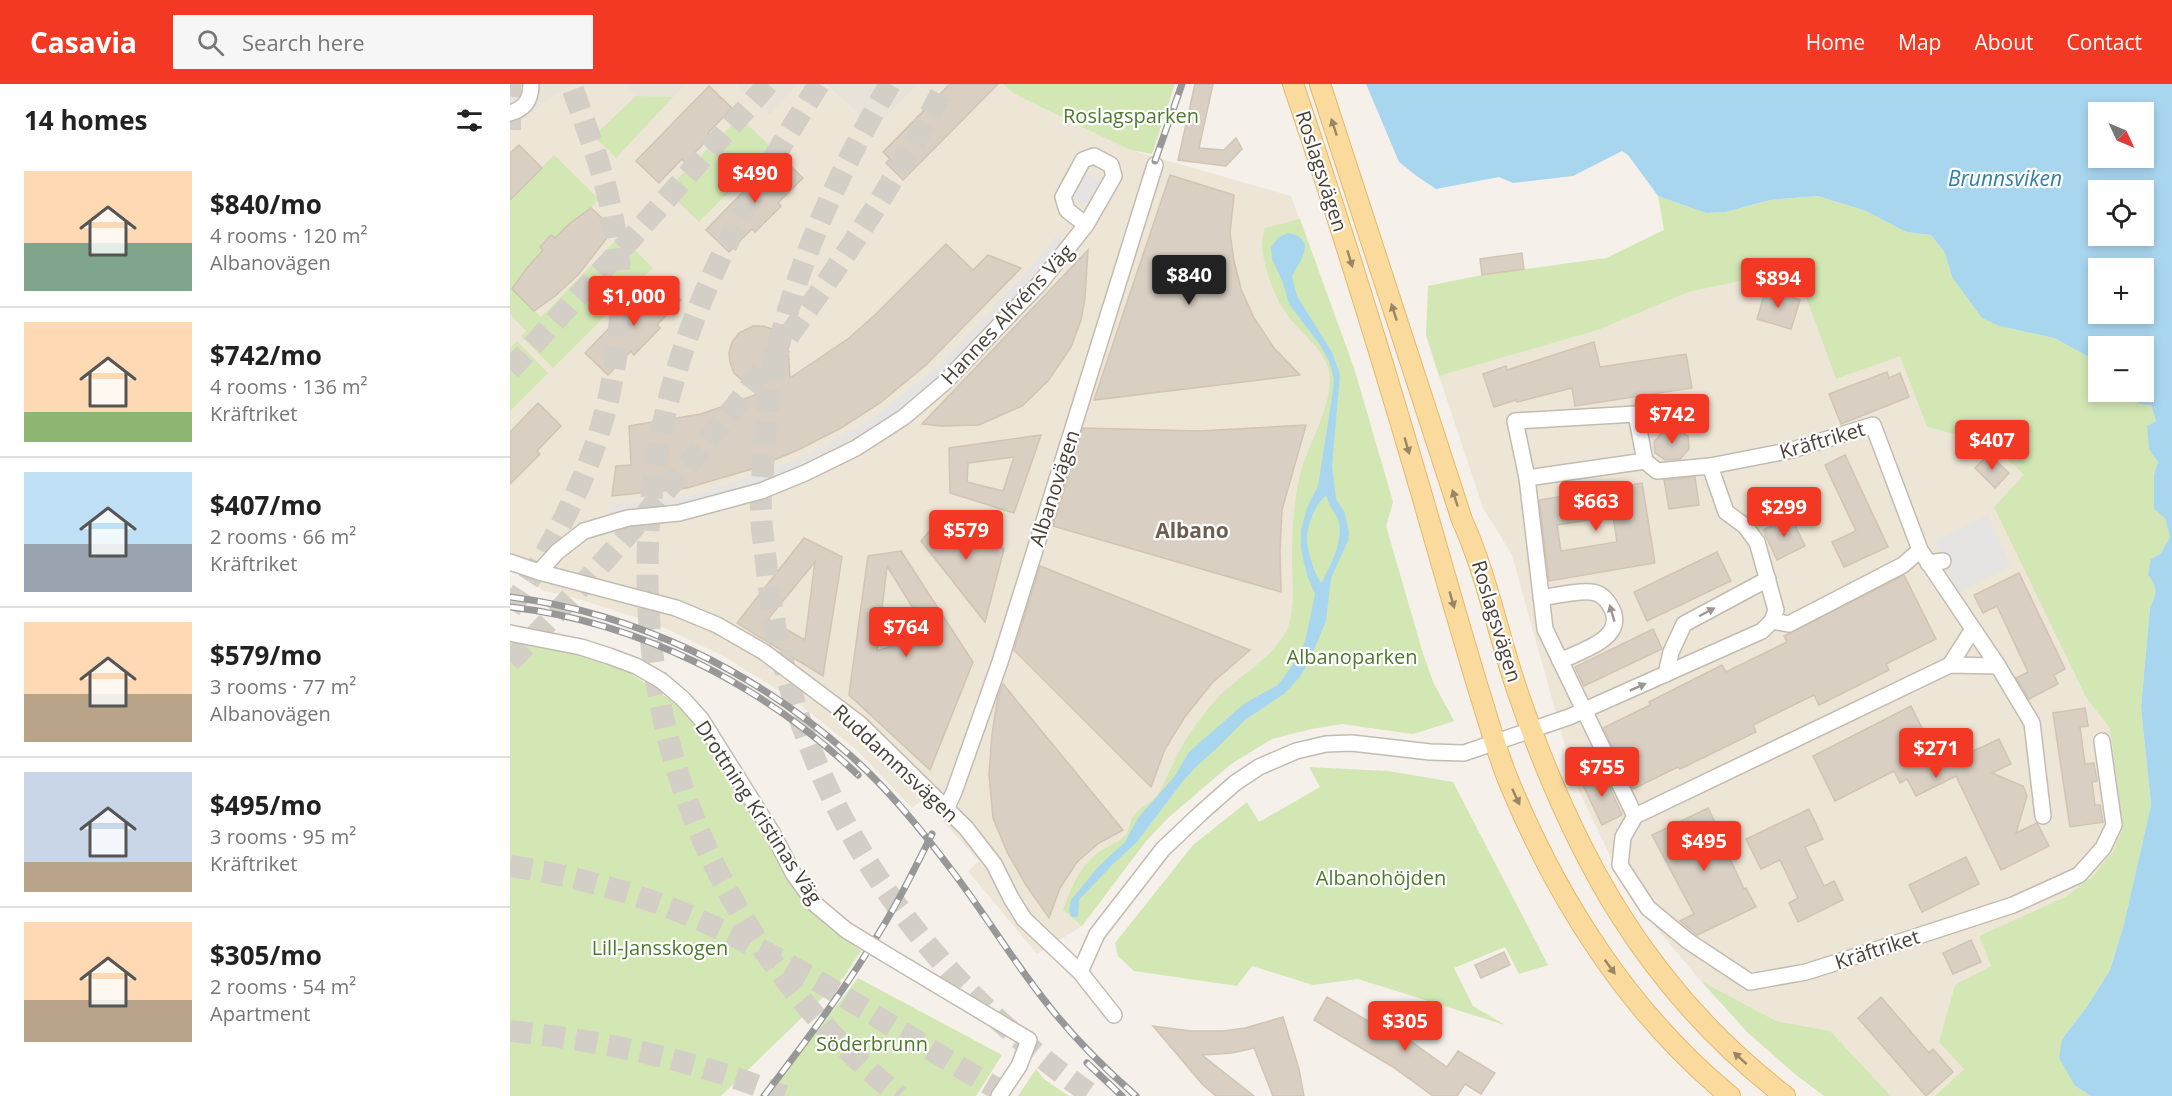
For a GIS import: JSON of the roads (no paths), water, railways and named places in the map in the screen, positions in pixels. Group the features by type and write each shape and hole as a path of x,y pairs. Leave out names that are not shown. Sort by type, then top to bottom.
{"main road":[{"name":"Roslagsvägen","path":"1293,84 1330,191 1495,742 1509,782 1542,854 1582,926 1606,962 1631,995 1673,1042 1730,1096"},
{"name":"Roslagsvägen","path":"1320,84 1462,520 1476,552 1517,690 1572,831 1600,884 1646,955 1686,1004 1730,1049 1785,1096"}],"street":[{"path":"510,112 523,107 528,100 531,84"},
{"name":"Albanovägen","path":"946,809 999,662 1155,165"},
{"name":"Hannes Alfvéns Väg","path":"539,572 557,552 584,531 628,518 679,513 761,491 806,473 856,448 904,417 944,383 1040,283 1086,225"},
{"path":"1645,461 1636,414 1515,421 1527,478 1545,629 1635,816 1950,665 1998,666"},
{"name":"Kräftriket","path":"1527,478 1645,461 1657,471 1710,466 1791,450 1873,425 1930,558 1951,587 1973,629 2032,723 2043,816"},
{"path":"1080,972 1097,934 1163,849 1235,783 1259,767 1296,751 1326,744 1352,743 1460,753 1584,711 1762,631 1772,621 1776,610 1757,542 1745,526 1726,512 1710,466"},
{"path":"1772,621 1789,624 1903,565 1930,558"},
{"name":"Ruddammsvägen","path":"510,562 539,572 676,608 717,626 764,652 860,724 966,828 994,864 1024,919 1080,972 1114,1015"},
{"path":"1666,674 1671,652 1684,624 1768,579"},
{"path":"1541,598 1592,592 1605,597 1613,612 1615,625 1611,634 1560,661"},
{"path":"1950,665 1973,629"},
{"name":"Drottning Kristinas Väg","path":"510,633 581,647 609,656 645,671 676,693 701,719 814,904 846,930 1029,1040 1018,1066 999,1096"},
{"name":"Kräftriket","path":"1635,816 1623,837 1620,865 1648,909 1688,941 1750,982 1806,972 1865,949 2013,905 2079,875 2103,849 2114,825 2102,741"}],"water":[{"name":"Brunnsviken","path":"1366,84 2172,84 2172,1096 2091,1096 2075,1086 2059,1058 2062,1039 2086,1008 2110,970 2124,924 2151,805 2141,707 2150,607 2155,591 2154,583 2148,575 2151,559 2161,553 2170,537 2165,518 2154,509 2154,474 2158,462 2149,449 2147,426 2156,421 2151,405 2137,402 2154,402 2154,336 2088,336 2088,357 2054,338 1999,326 1982,318 1952,277 1945,253 1931,235 1906,232 1866,211 1818,196 1770,200 1726,212 1706,213 1658,196 1628,155 1622,151 1573,176 1513,183 1499,177 1436,189 1399,162"},
{"path":"1288,233 1303,240 1305,250 1303,257 1292,276 1297,296 1333,354 1340,375 1332,466 1336,499 1345,513 1349,533 1348,541 1331,578 1326,621 1308,664 1299,678 1284,694 1245,720 1196,767 1137,842 1079,900 1078,917 1071,917 1069,910 1071,900 1099,866 1125,842 1138,818 1174,777 1189,752 1245,703 1278,685 1296,660 1305,642 1315,594 1304,563 1301,530 1307,508 1318,486 1334,379 1329,361 1320,345 1289,304 1283,283 1272,259 1271,247 1279,237","holes":["1327,496 1337,517 1340,533 1333,559 1321,583 1312,564 1307,537 1315,509"]}],"tunnel":[{"path":"510,84 510,130"},
{"path":"510,609 539,564 586,471 602,422 614,372 620,320 619,268 612,214 599,164 571,84"},
{"path":"510,370 630,240 768,84"},
{"path":"819,84 732,233 697,312 682,353 670,394 652,493 648,590 657,686 680,779 716,868 764,951 826,1027 899,1096"},
{"path":"890,84 834,189 818,226 791,300 772,377 766,423 761,505 766,562 779,644 801,722 831,795 870,865 915,930 968,990 1028,1046 1093,1096"},
{"path":"510,662 633,528 749,388 803,316 854,241 902,164 946,84"},
{"path":"510,866 608,887 656,902 702,921 820,982 1010,1096"},
{"path":"510,1031 615,1046 683,1062 784,1096"}],"railway":[{"path":"1155,161 1182,84"},
{"path":"510,597 557,605 649,632 735,673 776,698 814,726 865,769 903,809 962,884 1055,1014 1088,1051 1136,1096"},
{"path":"510,607 558,615 606,627 652,643 697,663 741,686 782,713 858,775"},
{"path":"764,1096 857,968 897,902 932,834"},
{"path":"1087,1063 1122,1096"}],"district":[{"name":"Albano","path":"1192,530"}],"park label":[{"name":"Roslagsparken","path":"1131,115"},
{"name":"Albanoparken","path":"1352,656"},
{"name":"Albanohöjden","path":"1381,877"},
{"name":"Lill-Jansskogen","path":"660,947"},
{"name":"Söderbrunn","path":"872,1043"}]}
